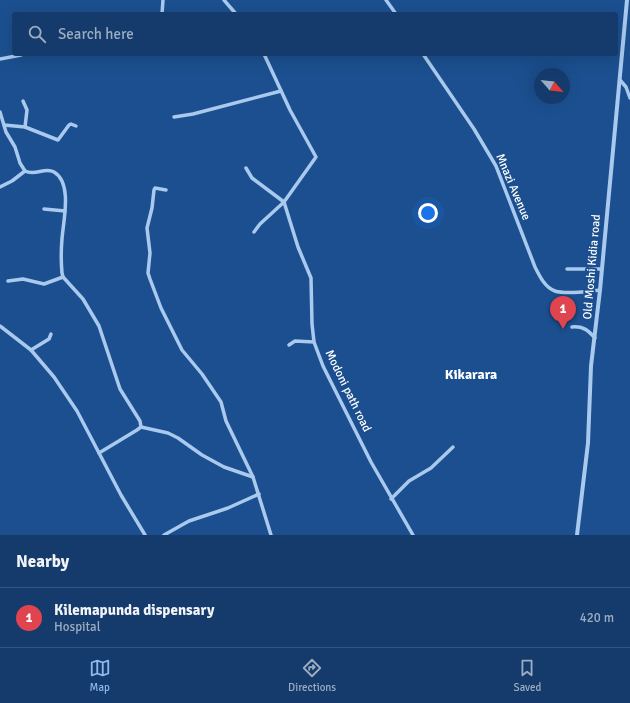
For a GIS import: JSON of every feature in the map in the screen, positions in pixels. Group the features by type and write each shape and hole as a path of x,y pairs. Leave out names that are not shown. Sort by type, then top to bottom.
{"street":[{"path":"162,12 163,0"},
{"path":"224,0 234,12"},
{"path":"386,0 395,12"},
{"name":"Old Moshi Kidia road","path":"577,535 588,443 591,373 627,0"},
{"path":"0,59 12,56"},
{"path":"254,232 260,224 284,202 316,157 281,91 265,56"},
{"name":"Mnazi Avenue","path":"424,56 483,142 496,166 535,267 543,281 549,288 556,292 600,290"},
{"path":"620,80 626,87 630,98"},
{"path":"174,117 193,114 281,91"},
{"path":"23,101 27,110 25,127"},
{"path":"0,112 6,132 15,147 20,163 25,171 34,174 47,170 53,171 58,175 64,186 66,202 62,239 61,266 63,277 83,299 99,326 120,389 138,417 141,427"},
{"path":"4,125 25,127 58,140 69,125 71,124 76,126"},
{"path":"246,168 255,180 284,202"},
{"path":"0,187 12,181 25,171"},
{"path":"166,190 156,188 154,190 152,208 148,221 150,253 148,273 162,308 182,350 202,374 221,402 226,421 253,477 270,535"},
{"name":"Modoni path road","path":"284,202 298,247 311,278 314,342 323,366 391,499 412,535"},
{"path":"44,209 65,211"},
{"path":"567,269 602,269"},
{"path":"8,281 23,279 44,284 63,277"},
{"path":"0,326 31,350 54,377 77,411 121,495 145,535"},
{"path":"572,327 587,330 595,338"},
{"path":"31,350 49,340 51,334"},
{"path":"289,345 295,341 314,342"},
{"path":"99,452 141,427 168,433 224,467 253,477"},
{"path":"391,499 409,481 431,468 453,447"},
{"path":"164,535 189,521 228,508 258,494"}],"place":[{"name":"Kilemapunda dispensary","path":"563,329"}],"district":[{"name":"Kikarara","path":"471,374"}]}
